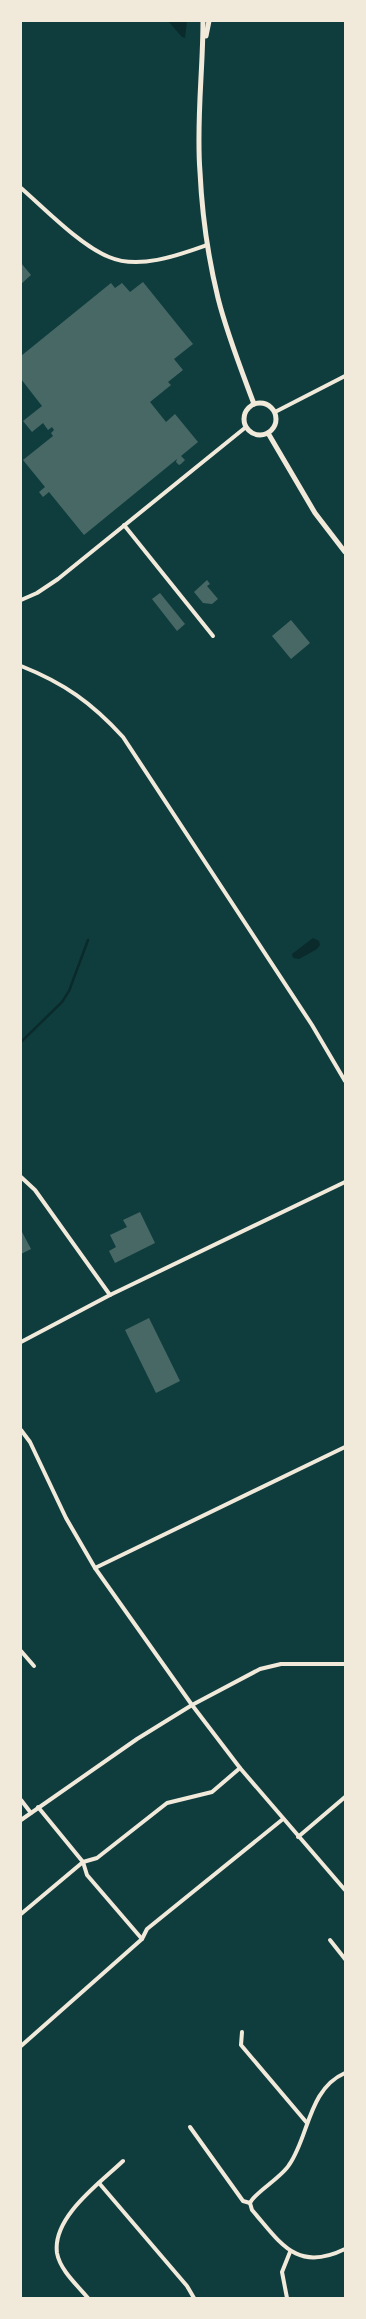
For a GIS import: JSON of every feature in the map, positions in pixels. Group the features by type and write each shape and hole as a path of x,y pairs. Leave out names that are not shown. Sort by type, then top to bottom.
{"street":[{"path":"203,21 203,49 199,112 200,172 207,245 218,298 231,343 254,404"},
{"path":"203,49 209,21"},
{"path":"21,188 85,242 110,258 138,262 207,245"},
{"path":"275,412 345,376"},
{"path":"263,403 275,412 276,421 268,433 254,434 246,427 244,422 246,411 254,404 263,403"},
{"path":"21,600 37,593 58,578 246,427"},
{"path":"268,433 315,513 345,552"},
{"path":"124,525 213,636"},
{"path":"21,666 52,680 77,694 103,715 123,737 312,1025 345,1081"},
{"path":"21,1177 35,1190 110,1295"},
{"path":"21,1342 110,1295 345,1182"},
{"path":"21,1430 30,1442 66,1518 95,1568 192,1705 240,1768 298,1838 345,1890"},
{"path":"95,1568 345,1447"},
{"path":"21,1651 34,1666"},
{"path":"21,1820 137,1739 192,1705 260,1669 281,1664 345,1664"},
{"path":"21,1914 82,1862 97,1858 167,1803 212,1792 240,1768"},
{"path":"298,1838 345,1797"},
{"path":"21,1800 31,1812"},
{"path":"38,1808 82,1862 87,1875 142,1939"},
{"path":"21,2046 142,1939 147,1929 283,1819"},
{"path":"330,1940 345,1959"},
{"path":"242,2032 241,2045 307,2124"},
{"path":"345,2073 339,2076 318,2097 289,2166 267,2188 252,2198 250,2203 252,2210 290,2252 318,2257 345,2249"},
{"path":"190,2127 243,2200 250,2203"},
{"path":"88,2298 65,2272 57,2253 59,2229 78,2204 123,2160"},
{"path":"99,2183 187,2286 194,2298"},
{"path":"287,2298 282,2272 290,2252"}],"water":[{"path":"168,21 187,21 185,38 182,37"},
{"path":"313,938 319,941 320,945 317,949 299,959 293,958 292,954"}],"building":[{"path":"21,263 31,275 21,284"},
{"path":"143,282 193,344 174,359 183,370 168,382 171,385 150,402 166,422 175,414 198,442 181,456 185,460 181,464 179,465 176,462 177,459 84,535 49,492 43,497 39,492 45,487 23,460 53,436 51,433 54,430 52,427 48,430 43,423 32,432 23,421 42,406 21,379 21,356 111,283 115,288 122,283 130,292"},
{"path":"207,580 210,584 207,586 218,599 212,604 203,603 194,592"},
{"path":"160,593 185,624 177,631 152,599"},
{"path":"291,620 310,643 291,659 272,636"},
{"path":"140,1212 155,1243 115,1263 109,1251 116,1247 110,1235 127,1227 123,1220"},
{"path":"21,1230 31,1249 21,1254"},
{"path":"149,1318 180,1381 156,1393 125,1330"}],"waterway":[{"path":"21,1042 62,1002 69,991 88,940"}]}
